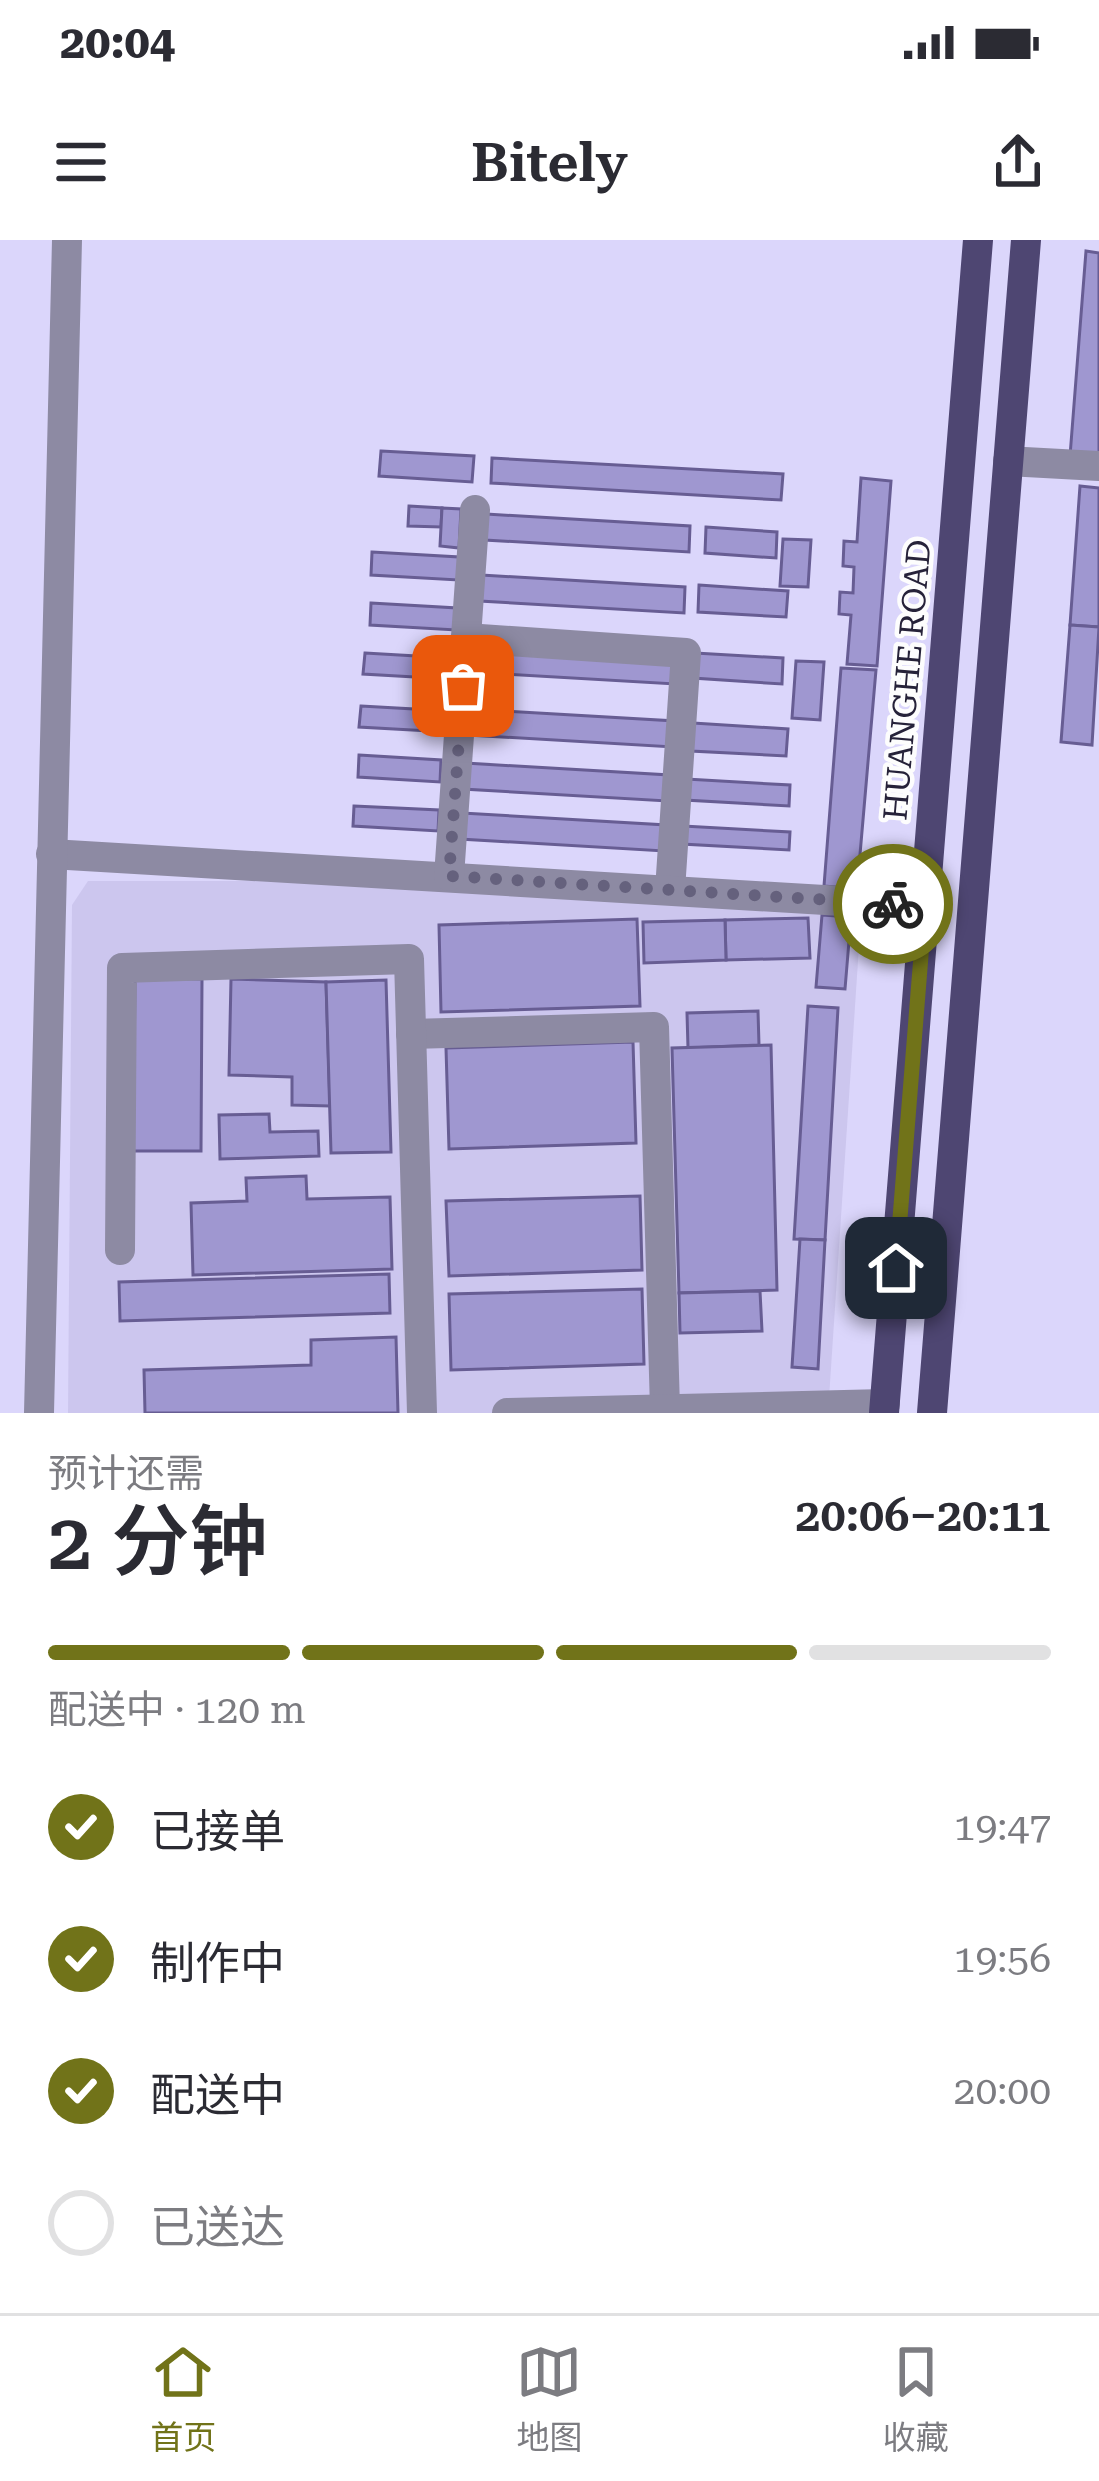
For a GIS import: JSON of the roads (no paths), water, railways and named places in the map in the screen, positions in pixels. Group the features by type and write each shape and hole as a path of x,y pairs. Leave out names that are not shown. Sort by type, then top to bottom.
{"main road":[{"name":"HUANGHE ROAD","path":"885,1408 978,240"},
{"path":"932,1413 1025,240"}],"street":[{"path":"39,1413 67,240"},
{"path":"1008,461 1099,466"},
{"path":"449,876 475,510"},
{"path":"466,638 686,653 670,890"},
{"path":"51,854 925,906"},
{"path":"120,1250 122,968 409,959 422,1413"},
{"path":"411,1034 653,1027 664,1409"},
{"path":"507,1413 885,1408"}]}
